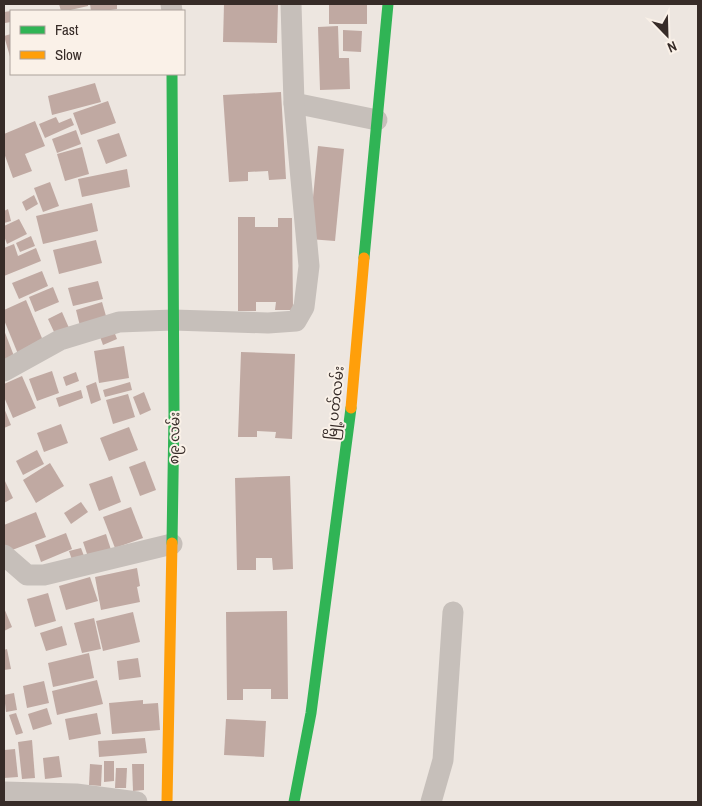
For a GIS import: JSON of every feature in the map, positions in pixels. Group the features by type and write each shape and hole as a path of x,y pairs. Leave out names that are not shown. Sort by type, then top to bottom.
{"main road":[{"name":"မြို့ပတ်လမ်း","path":"294,802 311,713 349,425 388,4"},
{"name":"၈၉ လမ်း","path":"167,802 174,414 172,75"}],"street":[{"path":"4,371 60,340 119,322 173,320 296,322 304,307 308,266 294,103 291,4"},
{"path":"294,103 377,120"},
{"path":"4,554 27,575 44,575 172,544"},
{"path":"431,802 443,760 453,612"},
{"path":"4,792 76,794 137,802"}],"building":[{"path":"59,4 88,4 88,6 70,10 61,10"},
{"path":"90,4 117,4 117,9 91,10"},
{"path":"224,4 278,4 277,43 223,42"},
{"path":"329,4 367,4 367,24 329,24"},
{"path":"10,11 10,22 5,23 4,12"},
{"path":"338,26 339,58 349,58 350,89 320,90 318,27"},
{"path":"343,30 362,31 361,52 343,51"},
{"path":"10,34 10,57 4,36"},
{"path":"95,83 101,102 52,115 48,96"},
{"path":"281,92 286,179 269,180 268,171 248,172 248,181 229,182 223,95"},
{"path":"108,101 116,123 81,135 73,113"},
{"path":"56,117 59,123 71,118 74,125 45,138 39,124"},
{"path":"35,121 45,146 25,154 32,171 13,178 4,153 4,134"},
{"path":"76,130 81,144 57,153 52,139"},
{"path":"119,133 127,156 106,164 97,140"},
{"path":"318,146 344,149 335,241 309,239"},
{"path":"82,147 89,174 65,181 57,154"},
{"path":"127,169 130,187 82,197 78,179"},
{"path":"50,182 59,206 43,212 34,188"},
{"path":"34,195 38,204 26,211 22,202"},
{"path":"92,203 98,231 43,244 36,216"},
{"path":"8,209 11,221 4,223 4,211"},
{"path":"238,217 255,217 255,227 278,227 278,218 292,218 293,310 275,310 276,302 256,302 256,311 238,311"},
{"path":"19,219 27,234 7,244 4,236 4,226"},
{"path":"31,236 35,246 20,252 16,243"},
{"path":"96,240 102,263 59,274 53,250"},
{"path":"14,244 18,256 36,248 41,261 4,276 4,248"},
{"path":"42,271 48,286 19,299 12,283"},
{"path":"98,281 103,299 73,306 68,288"},
{"path":"53,287 59,302 35,312 29,297"},
{"path":"26,300 44,343 18,354 4,320 4,310"},
{"path":"102,302 108,323 81,330 76,310"},
{"path":"62,312 69,328 55,334 48,319"},
{"path":"112,326 117,339 103,345 98,331"},
{"path":"4,330 14,356 4,360"},
{"path":"124,346 129,378 99,383 94,351"},
{"path":"241,352 295,354 292,439 275,438 276,432 257,431 257,437 238,437"},
{"path":"52,371 59,393 37,401 29,379"},
{"path":"76,372 79,381 66,386 63,377"},
{"path":"22,376 36,408 13,418 4,397 4,384"},
{"path":"96,382 101,400 91,404 86,386"},
{"path":"130,382 132,390 105,397 103,390"},
{"path":"81,390 83,398 59,407 56,398"},
{"path":"144,392 151,410 140,415 133,397"},
{"path":"128,394 135,417 113,424 106,400"},
{"path":"4,408 11,425 4,428"},
{"path":"61,424 68,443 44,452 37,433"},
{"path":"129,427 138,450 109,461 100,438"},
{"path":"37,450 44,464 23,475 16,461"},
{"path":"145,461 156,490 140,496 129,467"},
{"path":"50,463 64,486 36,503 23,480"},
{"path":"112,476 121,502 99,511 89,484"},
{"path":"290,476 293,569 273,570 272,558 256,558 256,570 237,570 235,478"},
{"path":"4,479 13,498 4,503"},
{"path":"81,502 88,512 71,524 64,513"},
{"path":"131,507 143,538 115,548 103,517"},
{"path":"36,512 46,537 7,552 4,543 4,525"},
{"path":"66,533 72,549 41,562 35,545"},
{"path":"106,534 112,553 89,560 83,542"},
{"path":"81,548 84,556 72,560 69,551"},
{"path":"137,568 140,586 137,587 140,602 101,610 95,577"},
{"path":"90,577 98,601 66,610 59,586"},
{"path":"48,593 56,621 35,627 27,599"},
{"path":"4,608 12,627 4,631"},
{"path":"287,611 288,699 271,699 271,689 243,689 243,700 227,700 226,612"},
{"path":"133,612 140,642 103,651 96,621"},
{"path":"94,618 101,649 82,653 74,623"},
{"path":"62,626 67,645 46,651 40,633"},
{"path":"7,649 11,669 4,670 4,650"},
{"path":"89,653 94,678 53,687 48,663"},
{"path":"138,658 141,677 119,680 117,661"},
{"path":"97,680 103,704 57,715 52,691"},
{"path":"44,681 49,703 27,708 23,686"},
{"path":"14,693 17,710 6,712 4,695"},
{"path":"143,700 143,704 158,703 160,730 112,734 109,703"},
{"path":"47,708 52,724 33,730 28,714"},
{"path":"16,713 23,733 16,735 9,715"},
{"path":"97,713 101,734 69,740 65,719"},
{"path":"226,719 266,721 264,757 224,755"},
{"path":"145,738 147,753 99,757 98,741"},
{"path":"32,740 35,778 22,779 18,742"},
{"path":"15,749 18,777 4,778 4,750"},
{"path":"59,756 62,777 45,779 43,758"},
{"path":"104,761 114,761 114,781 104,782"},
{"path":"90,764 102,765 101,786 89,785"},
{"path":"132,764 144,764 144,790 133,791"},
{"path":"116,768 127,768 126,788 115,788"}],"traffic: fast":[{"path":"364,258 388,4"},
{"path":"172,75 174,414 172,543"},
{"path":"294,802 311,713 351,408"}],"traffic: slow":[{"path":"351,408 364,258"},
{"path":"167,802 172,543"}]}
